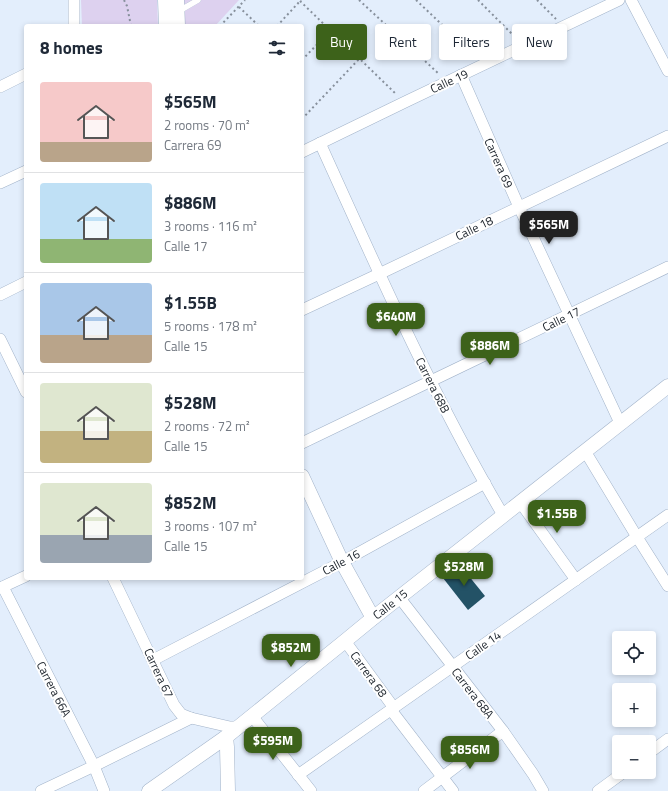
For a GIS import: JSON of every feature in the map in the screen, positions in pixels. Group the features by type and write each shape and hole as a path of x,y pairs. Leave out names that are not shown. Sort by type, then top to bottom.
{"street":[{"path":"74,0 74,24"},
{"path":"165,0 166,24"},
{"path":"631,0 668,71"},
{"name":"Calle 19","path":"567,24 614,1"},
{"name":"Calle 19","path":"304,151 512,50"},
{"path":"0,87 24,75"},
{"name":"Carrera 69","path":"461,75 518,207 620,423"},
{"name":"Calle 18","path":"304,309 668,136"},
{"name":"Carrera 68B","path":"320,143 379,274 431,381 503,515"},
{"path":"0,183 24,172"},
{"name":"Calle 17","path":"304,442 668,267"},
{"path":"0,295 24,283"},
{"path":"0,339 24,388"},
{"name":"Calle 15","path":"149,791 226,737 372,618 668,386"},
{"path":"586,451 668,586"},
{"path":"304,480 342,562 372,618"},
{"name":"Calle 16","path":"153,660 342,562 485,483"},
{"path":"520,502 576,580"},
{"name":"Calle 14","path":"298,775 668,515"},
{"path":"1,588 24,577"},
{"name":"Carrera 67","path":"114,580 174,705 181,714 191,718 230,727 238,727"},
{"name":"Carrera 66A","path":"1,588 94,766 104,791"},
{"name":"Carrera 68A","path":"399,597 502,732 543,791"},
{"name":"Carrera 68","path":"345,641 392,709 453,791"},
{"path":"252,716 311,791"},
{"path":"41,791 191,718"},
{"path":"424,791 502,732"},
{"path":"226,737 228,747 228,791"},
{"path":"656,748 668,739"},
{"path":"598,791 614,779"}],"lane":[{"path":"177,13 198,0"}],"path":[{"path":"124,0 127,6 131,24"},
{"path":"222,24 245,0"},
{"path":"359,0 447,82"},
{"path":"416,0 483,64"},
{"path":"478,0 512,34"},
{"path":"536,0 562,24"},
{"path":"279,24 301,1 325,24"},
{"path":"239,7 257,24"},
{"path":"304,58 316,46"},
{"path":"304,117 358,60"},
{"path":"362,60 405,102"}],"shaded area":[{"path":"81,0 157,0 158,24 82,24"},
{"path":"184,0 239,0 217,24 184,24"}],"building":[{"path":"460,565 485,596 468,610 443,578"}]}
